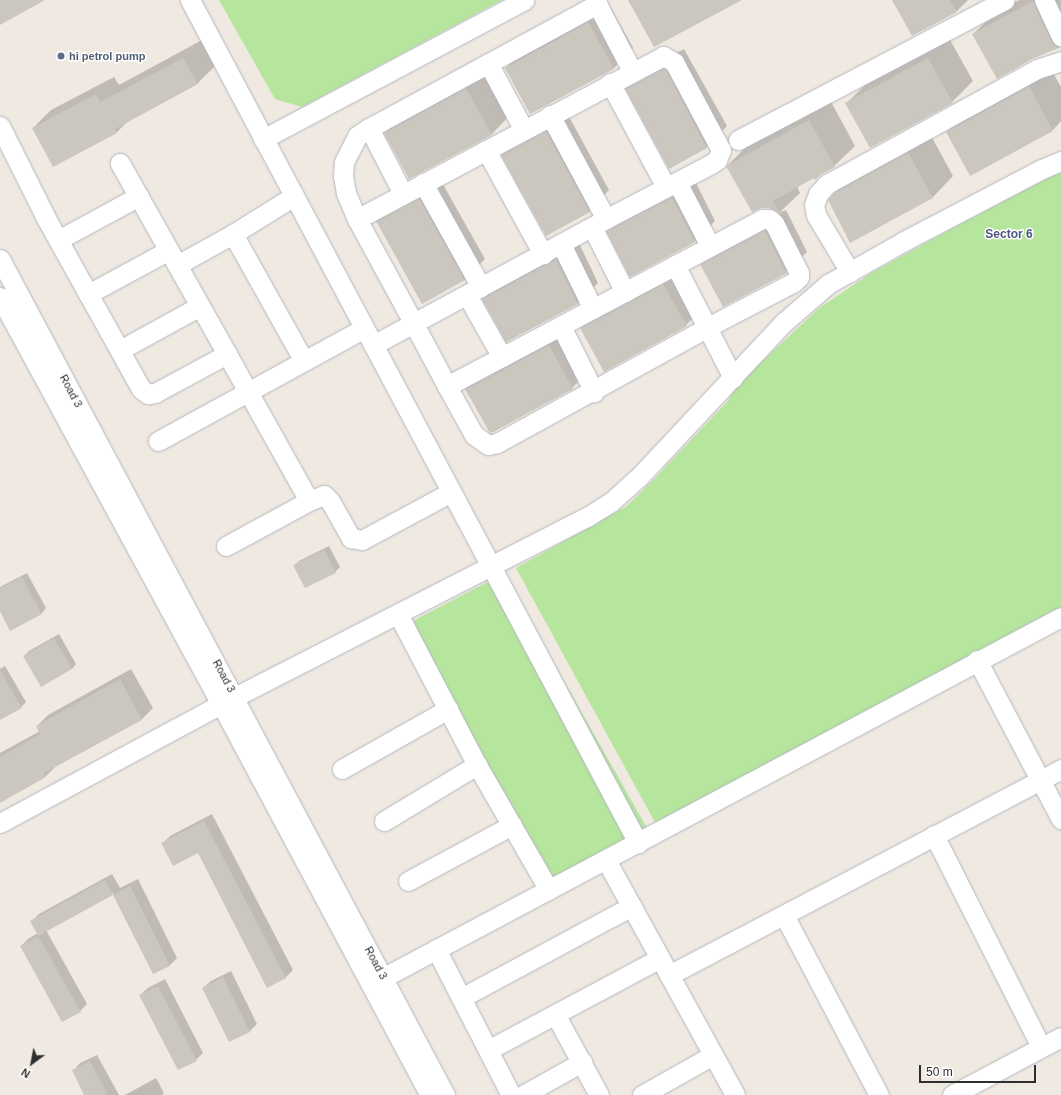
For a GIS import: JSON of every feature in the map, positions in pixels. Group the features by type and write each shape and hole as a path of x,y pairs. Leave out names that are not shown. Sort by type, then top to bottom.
{"street":[{"path":"190,0 638,843"},
{"path":"263,139 524,0"},
{"path":"738,140 1005,0"},
{"path":"1044,0 1061,36"},
{"path":"447,386 762,219 769,219 774,223 799,273 799,277 794,282 708,327 594,392 498,443 488,445 474,436 447,386 414,324 357,219 346,193 342,176 344,162 357,136 369,128 596,2 632,71"},
{"path":"357,219 632,71 663,56 674,62 721,150 717,160 373,346"},
{"path":"850,272 816,214 814,205 818,194 827,184 1037,69 1061,61"},
{"path":"488,63 524,130"},
{"path":"610,83 710,246"},
{"path":"550,115 599,223 625,292"},
{"path":"0,126 58,240 141,389 148,394 155,393 227,354"},
{"path":"369,128 403,194"},
{"path":"486,150 543,254"},
{"path":"0,823 228,701 587,517 611,502 638,478 783,323 828,284 989,196 1061,161"},
{"path":"120,163 309,501"},
{"path":"423,183 474,291 502,356"},
{"path":"58,240 139,196"},
{"path":"88,294 234,234 294,196"},
{"path":"234,234 304,361"},
{"path":"561,244 593,309"},
{"name":"Road 3","path":"0,259 228,701 377,981 430,1095"},
{"path":"675,265 708,327 732,378"},
{"name":"Road 3","path":"0,297 228,701"},
{"path":"120,350 200,306"},
{"path":"561,326 594,392"},
{"path":"158,442 364,328"},
{"path":"226,546 309,501 324,495 330,500 351,538 362,540 451,492"},
{"path":"398,614 477,765 549,890"},
{"path":"377,981 638,843 977,660 1061,617"},
{"path":"977,660 1061,819"},
{"path":"342,769 448,709"},
{"path":"384,821 477,765"},
{"path":"669,975 1061,768"},
{"path":"408,881 512,825"},
{"path":"934,835 1041,1048"},
{"path":"606,860 735,1095"},
{"path":"461,998 632,906"},
{"path":"784,915 879,1095"},
{"path":"436,949 511,1095"},
{"path":"488,1050 660,958"},
{"name":"Road 3","path":"377,981 446,1095"},
{"path":"555,1014 599,1095"},
{"path":"952,1095 1061,1037"},
{"path":"642,1095 664,1090 713,1055"},
{"path":"523,1095 582,1062"}],"green space":[{"path":"219,0 502,0 302,107 275,99"},
{"path":"1061,171 1061,611 657,826 516,568 627,506 727,402 737,385 818,309 871,273"},
{"path":"501,575 504,575 647,828 552,882 409,623"}],"building":[{"path":"0,0 45,0 0,25"},
{"path":"628,0 742,0 654,47"},
{"path":"892,0 950,0 957,12 912,36"},
{"path":"1033,1 1051,41 1055,45 1061,47 1032,59 997,79 972,34"},
{"path":"588,22 614,69 530,114 505,68"},
{"path":"183,58 198,84 115,129 117,133 53,167 32,128 96,94 100,102"},
{"path":"928,58 953,103 870,148 845,103"},
{"path":"663,68 666,70 707,148 669,169 625,88"},
{"path":"1029,86 1053,131 970,176 946,132"},
{"path":"466,88 492,135 409,179 384,133"},
{"path":"809,120 835,167 822,174 815,180 814,178 773,201 780,214 769,208 762,208 752,212 726,166"},
{"path":"546,131 590,212 546,236 501,155"},
{"path":"908,152 933,198 850,243 828,200 834,193"},
{"path":"672,197 695,242 630,277 606,231"},
{"path":"419,198 465,280 422,304 376,221"},
{"path":"765,230 787,273 723,307 700,264"},
{"path":"556,259 578,304 506,342 482,299"},
{"path":"663,284 687,326 604,372 580,328"},
{"path":"549,345 573,389 490,433 465,389"},
{"path":"324,550 336,573 305,588 293,565"},
{"path":"22,577 42,614 10,631 0,611 0,588"},
{"path":"54,638 72,669 41,687 23,656"},
{"path":"0,670 22,708 0,720"},
{"path":"120,679 142,720 44,773 46,777 0,803 0,757 40,734 36,726"},
{"path":"204,821 286,978 267,988 198,853 173,866 161,843"},
{"path":"105,880 113,895 38,936 30,921"},
{"path":"130,886 170,966 153,974 113,895"},
{"path":"38,936 81,1012 62,1022 20,946"},
{"path":"223,977 250,1032 229,1042 202,988"},
{"path":"158,986 197,1061 178,1070 139,995"},
{"path":"90,1061 108,1095 84,1095 72,1070"}],"place":[{"name":"hi petrol pump","path":"61,56"}],"district":[{"name":"Sector 6","path":"1009,235"}]}
